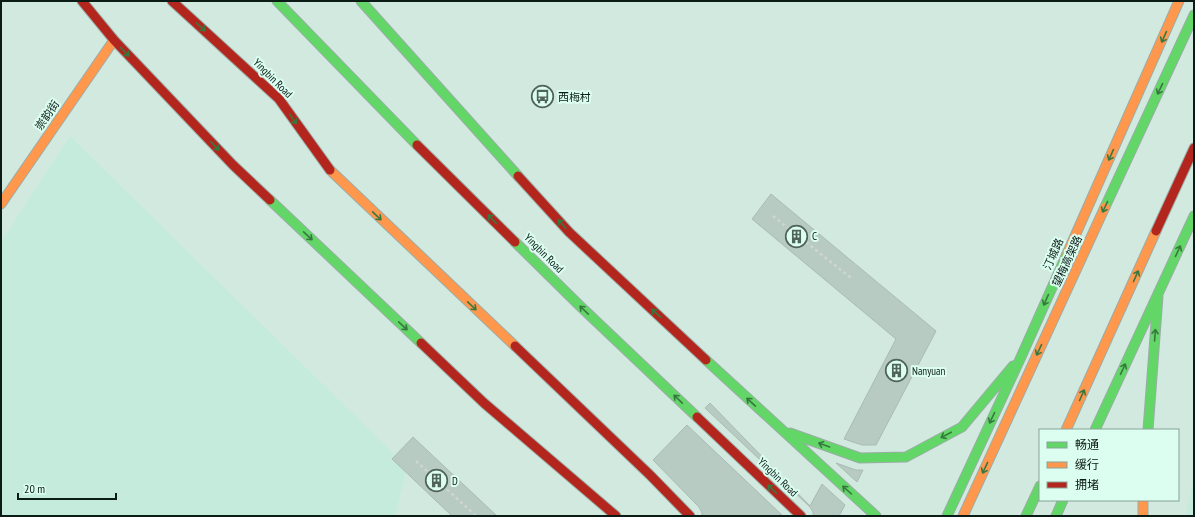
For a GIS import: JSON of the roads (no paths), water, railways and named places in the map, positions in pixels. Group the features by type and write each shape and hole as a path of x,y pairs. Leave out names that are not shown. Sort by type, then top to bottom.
{"main road":[{"path":"82,1 114,40 233,165 484,403 616,516"},
{"name":"Yingbin Road","path":"172,1 279,99 330,172 650,475 690,516"},
{"name":"Yingbin Road","path":"277,1 472,200 580,306 801,516"},
{"path":"361,1 569,232 779,428 876,516"},
{"name":"汀城路","path":"947,516 1021,357 1179,1"},
{"name":"望梅高架路","path":"963,516 1194,15"},
{"name":"崇韵街","path":"1,204 114,40"},
{"path":"1066,429 1194,148"},
{"path":"1096,429 1194,216"},
{"path":"1148,429 1158,294"},
{"path":"779,428 860,458 906,457 962,427 1021,357"},
{"path":"1026,516 1039,488"},
{"path":"1056,516 1063,501"},
{"path":"1143,501 1143,516"}],"place":[{"name":"西梅村","path":"542,97"},
{"name":"C","path":"796,236"},
{"name":"Nanyuan","path":"897,371"},
{"name":"D","path":"437,481"}]}
